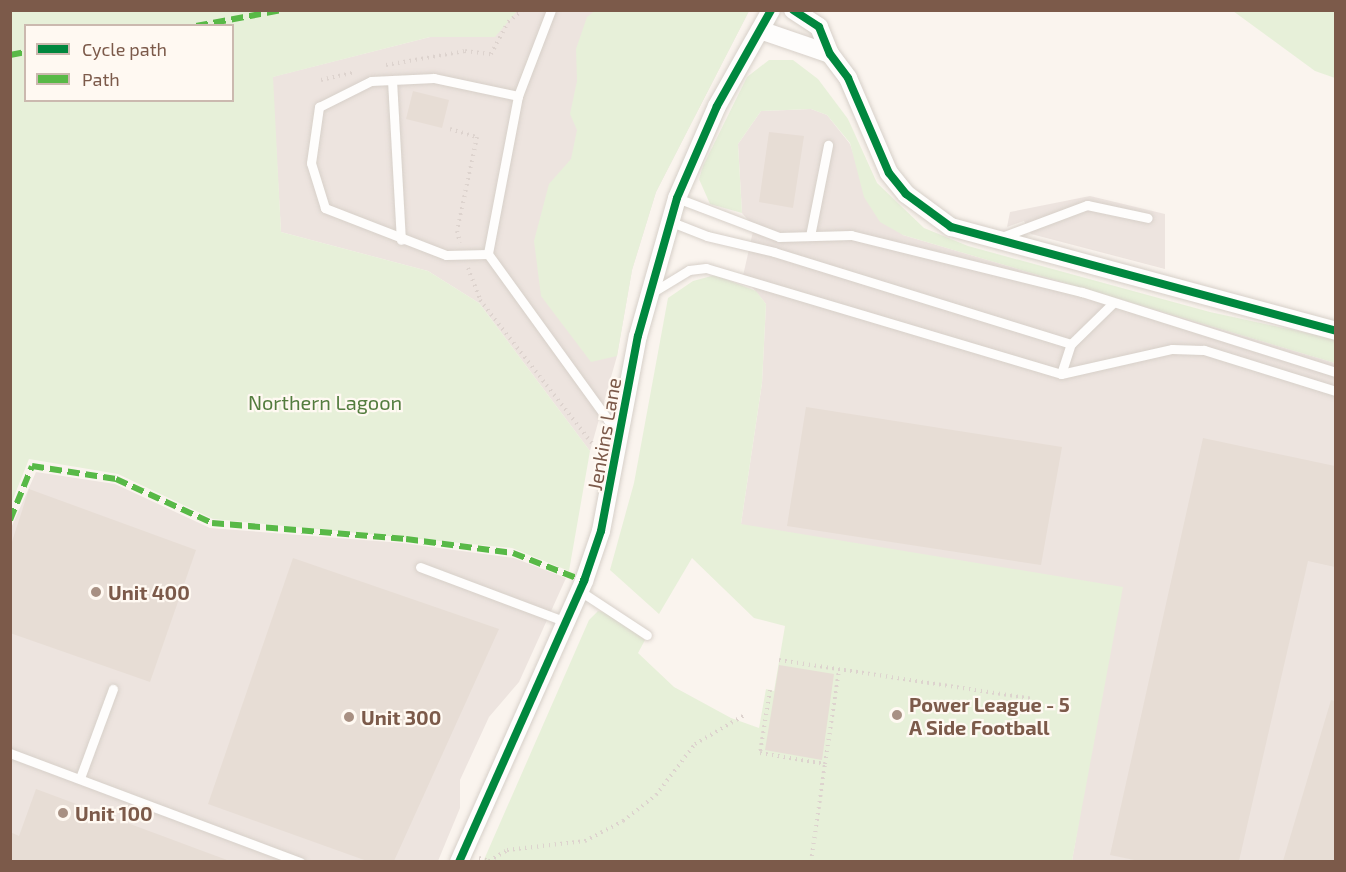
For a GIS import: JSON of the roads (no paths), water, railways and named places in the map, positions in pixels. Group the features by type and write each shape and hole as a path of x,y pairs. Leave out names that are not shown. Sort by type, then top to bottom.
{"street":[{"name":"Jenkins Lane","path":"471,859 580,591 601,531 624,425 648,294 677,198 717,106 771,10"},
{"path":"793,10 819,27 830,54 848,78 888,173 906,194 951,227 991,241 1335,331"},
{"path":"760,30 830,54"}],"lane":[{"path":"551,10 518,96 488,254 608,420 624,425"},
{"path":"488,254 446,255 400,240 325,208 311,163 319,108 371,81 435,78 518,96"},
{"path":"392,80 400,240"},
{"path":"810,236 828,145"},
{"path":"677,198 779,237 851,235 1113,303 1335,372"},
{"path":"991,241 1087,205 1148,218"},
{"path":"669,221 707,236 774,252 1071,344"},
{"path":"648,294 689,270 706,268 1061,374 1173,349 1204,350 1335,391"},
{"path":"1061,374 1071,344 1113,303"},
{"path":"420,567 566,622"},
{"path":"580,591 647,635"},
{"path":"80,778 113,689"},
{"path":"10,753 300,861"}],"place":[{"name":"Unit 400","path":"96,592"},
{"name":"Power League - 5 A Side Football","path":"897,715"},
{"name":"Unit 300","path":"349,717"},
{"name":"Unit 100","path":"63,813"}],"park label":[{"name":"Northern Lagoon","path":"325,402"}]}
